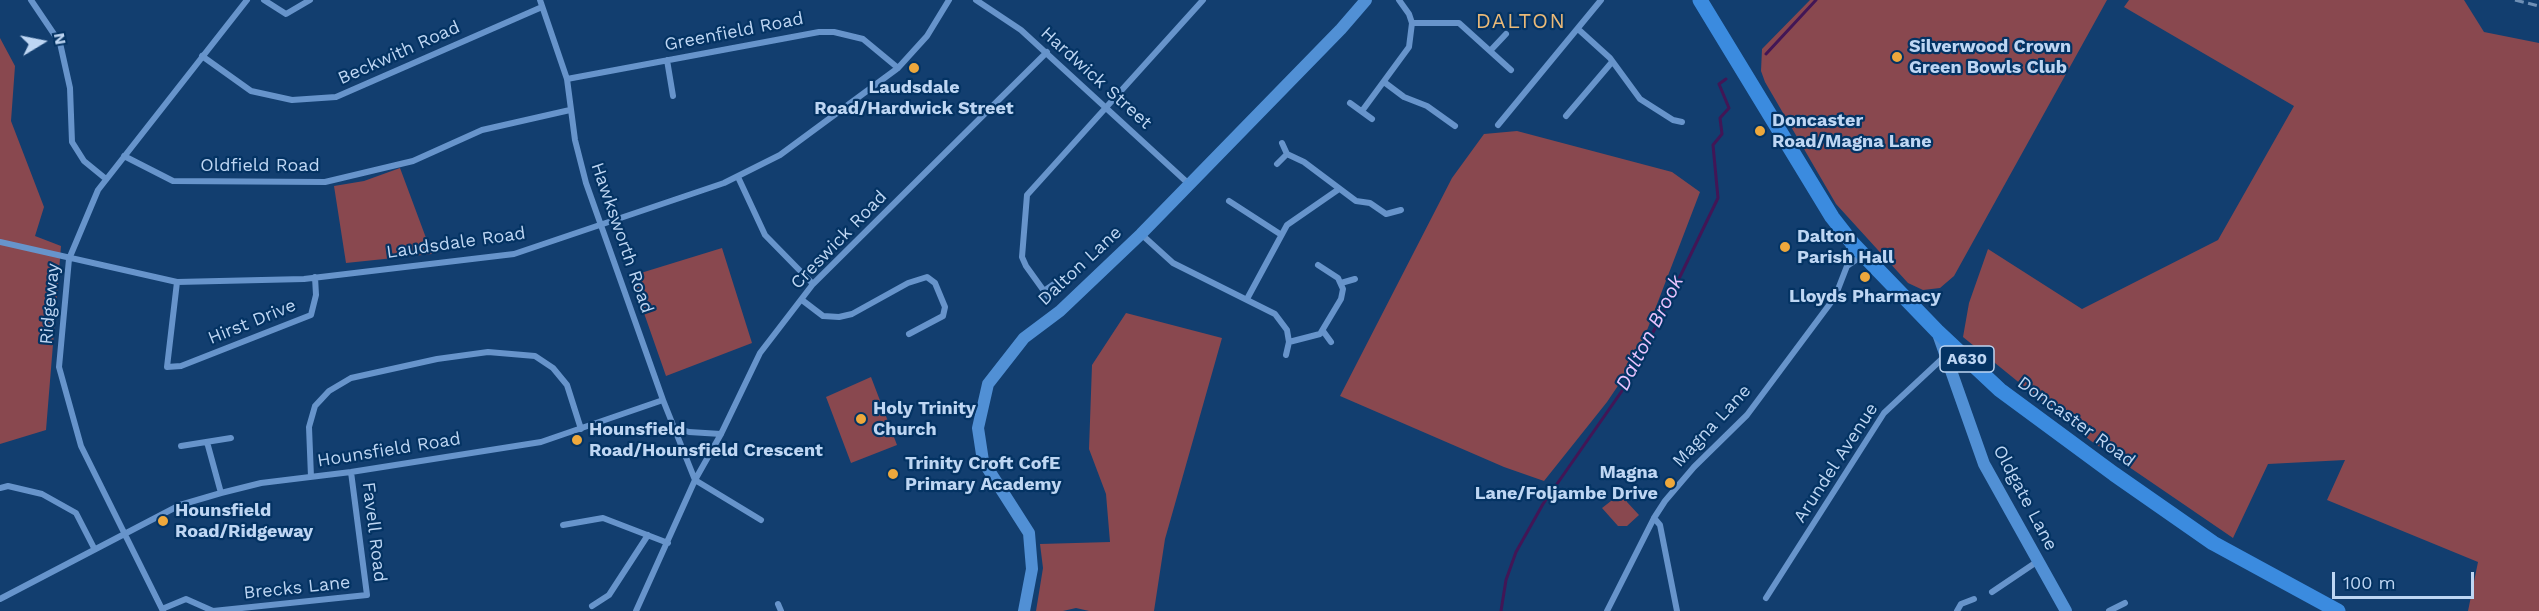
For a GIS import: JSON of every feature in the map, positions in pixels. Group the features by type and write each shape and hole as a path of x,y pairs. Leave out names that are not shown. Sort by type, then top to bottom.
{"main road":[{"name":"Doncaster Road","path":"1700,0 1821,201 1858,249 1936,331 2000,390 2213,543 2338,611"}],"street":[{"path":"31,0 60,43 70,88 72,142 84,161 106,179"},
{"name":"Ridgeway","path":"162,610 122,534 81,446 59,367 69,259 98,190 247,0"},
{"path":"264,0 286,14 310,0"},
{"name":"Laudsdale Road","path":"0,242 177,282 315,278 514,254 738,177 805,140 898,68 927,36 949,0"},
{"name":"Hardwick Street","path":"976,0 1009,20 1047,52 1190,185"},
{"path":"1049,297 1026,266 1022,256 1027,195 1203,0"},
{"path":"1362,111 1409,47 1412,23 1405,6 1399,0"},
{"path":"1498,125 1601,0"},
{"name":"Dalton Lane","path":"1024,611 1032,569 1029,533 983,461 978,428 988,384 1024,338 1060,310 1141,234 1190,185 1361,2"},
{"name":"Beckwith Road","path":"202,56 252,91 292,100 336,97 541,3"},
{"name":"Hawksworth Road","path":"541,3 567,79 570,110 583,172 600,226 663,400 695,480"},
{"path":"1412,23 1455,21 1511,70"},
{"path":"1578,29 1612,62 1640,99 1673,120 1682,122"},
{"name":"Greenfield Road","path":"567,79 795,35 834,32 863,39 898,68"},
{"path":"1490,51 1506,34"},
{"name":"Creswick Road","path":"636,611 669,543 695,480 721,434 760,353 813,284 1047,52"},
{"path":"667,60 673,96"},
{"path":"1566,116 1612,62"},
{"path":"1384,82 1404,97 1427,106 1455,126"},
{"path":"1350,103 1372,119"},
{"name":"Oldfield Road","path":"124,156 173,181 325,182 413,161 482,130 570,110"},
{"path":"1669,127 1673,120"},
{"path":"1282,143 1287,154 1305,162 1356,201 1370,203 1386,214 1401,210"},
{"path":"1276,164 1287,154"},
{"path":"738,177 765,235 813,284"},
{"path":"1247,299 1280,234 1287,225 1339,189"},
{"path":"1229,201 1280,234"},
{"path":"1141,234 1173,263 1247,299 1282,321 1289,342 1286,355"},
{"path":"1847,266 1858,249"},
{"name":"Magna Lane","path":"1607,611 1654,518 1694,467 1746,415 1765,391 1835,297 1847,266 1846,252 1858,249"},
{"path":"1318,265 1341,283"},
{"path":"802,300 823,315 839,317 852,314 908,283 927,277 935,283 945,307 943,316 909,334"},
{"name":"Hirst Drive","path":"177,282 167,367 181,366 311,315 316,295 315,278"},
{"path":"1341,283 1355,279"},
{"path":"1289,342 1318,335 1323,331 1329,316 1341,299 1341,283"},
{"path":"1044,291 1054,284"},
{"path":"1323,331 1331,342"},
{"name":"Oldgate Lane","path":"1936,331 1984,464 2066,611"},
{"path":"311,477 309,427 315,406 329,391 351,378 437,359 488,352 535,356 553,368 567,385 581,429"},
{"name":"Arundel Avenue","path":"1766,598 1884,413 1944,357"},
{"name":"Hounsfield Road","path":"0,599 180,505 261,483 351,472 541,442 663,400"},
{"path":"674,427 689,432 721,434"},
{"path":"181,446 231,438"},
{"path":"207,442 220,493"},
{"name":"Favell Road","path":"351,472 367,595"},
{"path":"695,480 761,520"},
{"path":"0,488 8,486 42,494 76,513 94,548"},
{"path":"563,525 603,518 669,543"},
{"path":"1654,518 1660,525 1677,611"},
{"path":"592,606 609,595 648,535"},
{"path":"1992,592 2038,561"},
{"name":"Brecks Lane","path":"162,610 186,599 213,611 367,595"},
{"path":"1957,611 1961,604 1974,599"},
{"path":"2109,611 2125,603"}],"shaded area":[{"path":"1810,0 2107,0 1954,276 1940,288 1923,290 1908,283 1836,204 1765,82 1761,71 1762,49"},
{"path":"2129,0 2464,0 2484,32 2539,43 2539,611 2468,611 2478,562 2327,500 2345,460 2268,464 2233,538 2091,441 1963,337 1969,303 1988,249 2082,309 2218,240 2294,106 2124,7"},
{"path":"0,38 15,66 11,121 44,207 35,236 61,246 46,430 0,444"},
{"path":"1517,131 1672,172 1700,192 1636,359 1607,402 1544,481 1504,467 1340,396 1452,178 1484,134"},
{"path":"400,168 432,254 346,263 334,186 364,181"},
{"path":"722,248 752,343 666,376 631,276"},
{"path":"1126,313 1222,338 1165,539 1154,611 1089,611 1076,608 1063,611 1036,611 1043,568 1040,544 1110,542 1106,494 1089,449 1092,365"},
{"path":"871,377 897,445 851,463 826,397"},
{"path":"1620,494 1627,495 1627,502 1639,515 1627,526 1618,526 1602,508"}],"waterway":[{"name":"Dalton Brook","path":"1766,54 1816,0"},
{"name":"Dalton Brook","path":"1501,611 1506,580 1516,552 1543,504 1631,378 1718,198 1713,145 1722,134 1720,118 1729,108 1719,84 1726,79"}],"railway":[{"path":"2515,0 2539,6"}],"place":[{"name":"Silverwood Crown Green Bowls Club","path":"1897,57"},
{"name":"Laudsdale Road/Hardwick Street","path":"914,68"},
{"name":"Doncaster Road/Magna Lane","path":"1760,131"},
{"name":"Dalton Parish Hall","path":"1785,247"},
{"name":"Lloyds Pharmacy","path":"1865,277"},
{"name":"Holy Trinity Church","path":"861,419"},
{"name":"Hounsfield Road/Hounsfield Crescent","path":"577,440"},
{"name":"Trinity Croft CofE Primary Academy","path":"893,474"},
{"name":"Magna Lane/Foljambe Drive","path":"1670,483"},
{"name":"Hounsfield Road/Ridgeway","path":"163,521"}],"district":[{"name":"DALTON","path":"1521,22"}]}
